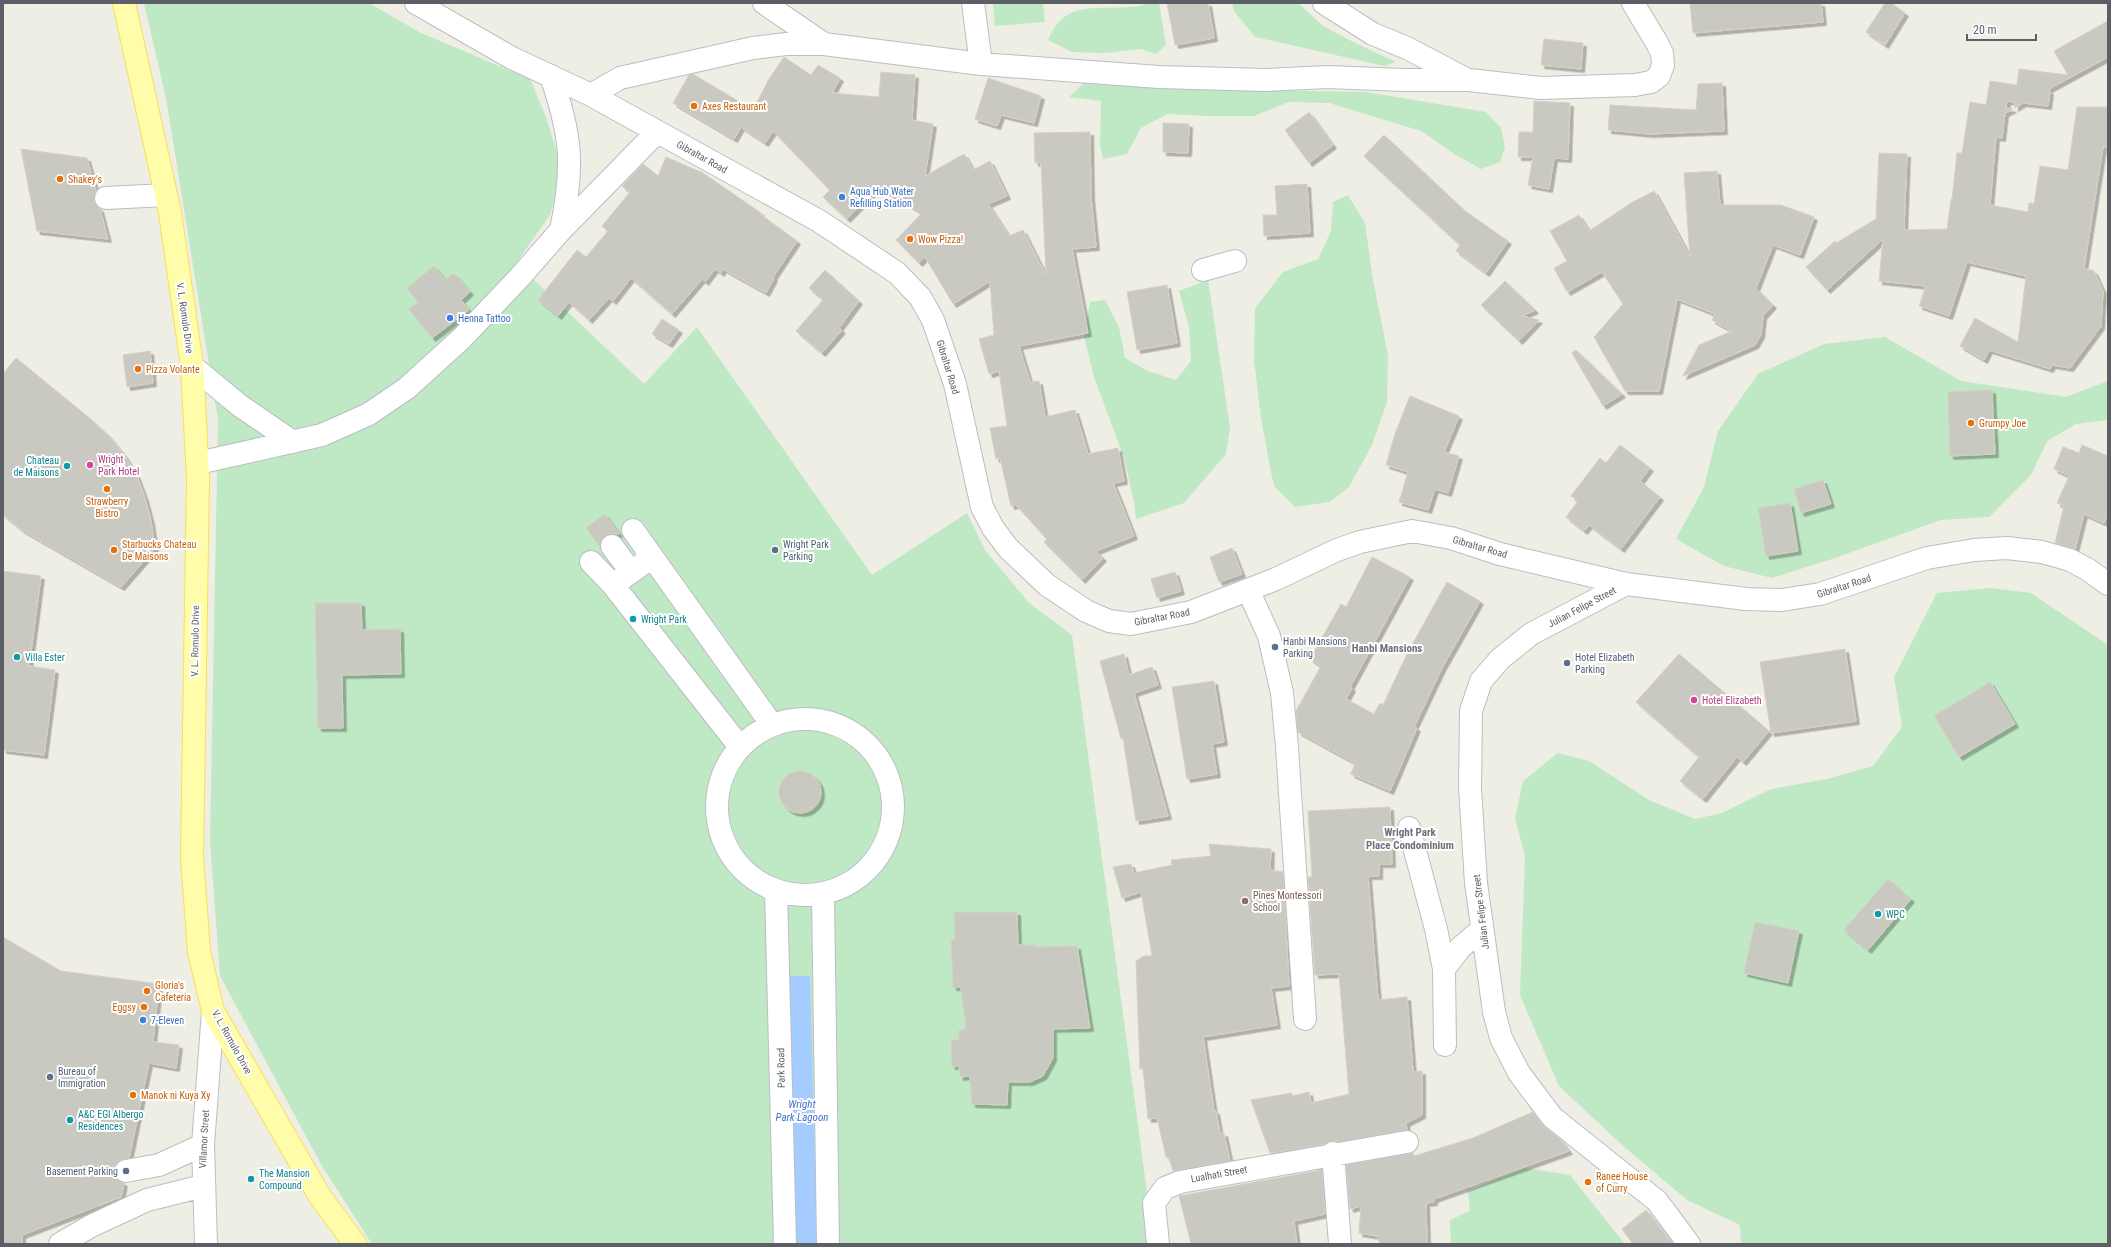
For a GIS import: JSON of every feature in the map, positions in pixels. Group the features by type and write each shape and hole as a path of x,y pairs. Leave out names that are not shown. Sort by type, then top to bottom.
{"main road":[{"name":"V. L. Romulo Drive","path":"124,3 166,195 192,366 198,463 192,857 198,952 213,1011 319,1196 355,1244"}],"street":[{"name":"Gibraltar Road","path":"416,3 512,58 591,95 819,221 897,273 920,297 934,320 955,384 982,507 993,528 1008,548 1047,586 1086,611 1109,620 1131,624 1191,612 1276,579 1348,546 1412,531 1451,538 1500,554 1626,584 1746,599 1782,600 1820,594 1927,558 1974,550 2007,548 2042,552 2070,560 2087,569 2108,584"},
{"path":"764,3 824,44"},
{"path":"973,3 981,64"},
{"path":"1324,3 1372,34 1407,48 1469,80"},
{"path":"591,95 620,78 754,48 786,44 824,44 981,64 1158,77 1266,80 1328,77 1403,80 1469,80 1542,88 1602,87 1651,82 1659,76 1663,65 1662,53 1633,3"},
{"path":"552,76 562,108 568,137 570,165 567,198 561,230"},
{"path":"198,463 322,435 346,426 368,414 407,388 462,338 519,278 561,230 657,132"},
{"path":"106,198 166,195"},
{"path":"1203,270 1235,261"},
{"path":"192,366 239,404 293,442"},
{"path":"633,530 772,725"},
{"path":"612,546 631,572"},
{"path":"613,585 652,557"},
{"path":"592,562 613,585 740,747"},
{"name":"Julian Felipe Street","path":"1626,584 1531,634 1500,659 1481,681 1471,711 1470,788 1476,883 1494,1012 1501,1038 1518,1073 1552,1117 1657,1201 1689,1244"},
{"path":"1248,590 1269,636 1282,692 1288,747 1304,1019"},
{"path":"801,719 830,722 857,735 878,756 891,782 894,812 888,841 873,866 851,884 823,895 799,896 776,891 754,879 736,862 724,840 717,816 718,791 726,768 740,747 755,734 772,725 801,719"},
{"path":"1409,828 1436,929 1444,969 1445,1045"},
{"name":"Park Road","path":"776,891 785,1244"},
{"path":"823,895 828,1244"},
{"path":"1444,969 1460,948 1482,930"},
{"name":"Villamor Street","path":"206,1244 203,1186 203,1145 213,1011"},
{"name":"Lualhati Street","path":"1158,1244 1154,1203 1165,1188 1192,1178 1333,1153 1407,1142"},
{"path":"126,1171 159,1165 203,1145"},
{"path":"1333,1153 1340,1244"},
{"path":"60,1244 91,1226 148,1200 203,1186"}],"green space":[{"name":"Wright Park","path":"144,3 369,3 421,33 530,79 546,117 562,170 550,215 516,263 644,384 697,327 872,575 967,513 985,550 1029,603 1072,635 1154,1244 372,1244 322,1166 220,976 210,841 218,420 166,98"},
{"path":"993,3 1043,3 1045,22 995,26"},
{"path":"1159,3 1166,45 1156,54 1141,49 1105,53 1072,52 1048,40 1055,27 1063,18 1072,13 1092,8 1132,7"},
{"path":"1232,3 1298,3 1323,26 1396,62 1384,66 1255,37 1234,11"},
{"path":"1110,82 1260,90 1366,92 1486,112 1501,128 1505,148 1500,162 1481,169 1456,155 1421,131 1329,103 1289,102 1254,116 1167,114 1141,128 1127,154 1103,159 1100,144 1101,101 1069,97 1084,83"},
{"path":"1348,195 1365,223 1373,280 1388,355 1387,402 1372,445 1349,487 1330,502 1295,507 1274,486 1270,467 1261,418 1254,360 1255,308 1283,272 1318,259 1331,231 1333,202"},
{"path":"1208,280 1230,427 1226,454 1184,503 1136,519 1134,502 1124,458 1094,377 1084,336 1090,302 1105,300 1119,327 1125,358 1148,371 1176,380 1191,361 1189,327 1179,291"},
{"path":"1885,337 1961,381 2066,397 2108,381 2108,420 2076,424 2047,441 2031,475 1989,517 1941,520 1832,559 1772,578 1724,566 1676,539 1704,487 1718,431 1758,374 1824,344"},
{"path":"1990,588 2031,593 2108,645 2108,1244 1741,1244 1740,1225 1687,1200 1621,1144 1559,1086 1520,995 1525,856 1515,819 1523,781 1558,753 1589,761 1649,800 1695,819 1722,813 1771,789 1827,779 1873,766 1902,727 1894,677 1937,593"},
{"path":"1525,1168 1570,1175 1625,1244 1451,1244 1450,1220 1470,1211 1468,1191"}],"water":[{"name":"Wright Park Lagoon","path":"787,976 810,976 817,1244 795,1244"}],"building":[{"path":"1167,3 1208,3 1214,38 1175,45"},
{"path":"1690,3 1821,3 1823,22 1693,33"},
{"path":"1885,3 1891,3 1905,13 1885,45 1866,32"},
{"path":"2108,21 2108,57 2047,90 2050,91 2048,106 2023,103 2015,108 2015,102 2007,101 2006,108 2013,109 2005,113 2002,138 1996,137 1990,205 2028,212 2029,203 2034,204 2040,166 2068,170 2077,107 2108,107 2108,148 2103,147 2084,268 2094,271 2103,291 2101,326 2070,368 2052,365 2050,369 1989,350 1984,360 1960,346 1975,318 2018,342 2026,276 1967,262 1949,316 1919,306 1926,286 1879,281 1883,239 1827,290 1806,267 1835,241 1836,243 1876,219 1879,153 1907,154 1904,230 1947,229 1957,153 1962,153 1970,102 1986,105 1990,81 2017,85 2019,69 2068,75 2054,51"},
{"path":"1544,39 1583,43 1581,69 1541,65"},
{"path":"784,57 811,75 818,65 840,78 832,93 879,97 881,72 915,75 912,120 933,124 925,176 964,154 973,170 990,161 1007,196 988,204 1009,236 1023,230 1046,276 1041,162 1035,163 1034,133 1090,132 1091,197 1096,247 1072,249 1088,333 1019,346 1030,382 1039,381 1045,417 1075,410 1088,454 1118,448 1124,481 1113,483 1134,536 1096,551 1103,558 1082,580 1044,542 1047,539 1016,505 1011,506 1000,458 996,459 990,428 1007,426 999,371 989,374 979,339 994,335 990,281 953,304 925,257 919,263 896,240 922,213 878,187 847,219 823,197 830,190 773,131 765,143 741,127 734,139 673,103 689,75 693,74 753,110 769,79"},
{"path":"988,78 1041,96 1034,123 1001,115 997,126 975,119"},
{"path":"1722,83 1724,131 1650,134 1608,130 1610,105 1696,110 1698,84"},
{"path":"1534,101 1570,103 1568,159 1554,158 1549,189 1528,185 1533,157 1518,157 1519,132 1533,132"},
{"path":"1309,112 1333,145 1309,163 1285,130"},
{"path":"1163,123 1189,124 1188,153 1163,152"},
{"path":"1384,135 1465,211 1508,241 1486,273 1456,251 1460,245 1364,156"},
{"name":"Shakey's","path":"21,149 87,158 96,191 94,199 96,205 100,209 108,239 37,231"},
{"path":"666,157 703,173 761,213 760,214 797,241 773,277 774,278 766,293 723,269 721,273 715,269 705,282 702,279 672,314 631,278 613,301 609,298 589,320 569,302 558,316 538,300 577,250 586,257 608,231 602,226 630,192 622,186 643,164 658,176"},
{"path":"1717,171 1720,205 1781,205 1814,217 1800,255 1773,245 1756,288 1773,305 1763,316 1761,335 1755,345 1683,376 1699,345 1732,331 1712,320 1715,314 1677,299 1659,391 1625,391 1594,337 1623,304 1602,272 1567,292 1554,268 1567,261 1550,231 1579,215 1589,231 1631,203 1654,191 1690,257 1684,173"},
{"path":"1307,184 1310,233 1264,236 1263,215 1277,215 1275,186"},
{"path":"434,266 445,280 454,273 470,292 461,300 469,310 432,338 409,309 418,302 407,288"},
{"path":"825,270 859,301 839,328 842,330 822,353 796,331 823,300 809,288"},
{"path":"1505,281 1535,310 1522,316 1539,320 1519,341 1481,305"},
{"path":"1167,285 1177,343 1137,350 1127,292"},
{"path":"662,319 679,330 669,344 652,334"},
{"path":"1576,350 1622,394 1603,406 1572,353"},
{"name":"Pizza Volante","path":"150,351 153,383 127,387 123,355"},
{"name":"Chateau de Maisons","path":"16,358 93,421 110,437 125,456 137,476 151,521 155,548 121,587 22,530 3,515 3,374"},
{"name":"Grumpy Joe","path":"1992,390 1995,454 1950,456 1948,392"},
{"path":"1410,396 1459,416 1444,452 1459,456 1448,493 1435,489 1428,510 1399,502 1408,472 1386,465 1395,434"},
{"path":"1620,445 1650,468 1640,481 1660,497 1621,549 1589,525 1584,531 1566,517 1578,501 1571,496 1600,458 1606,463"},
{"path":"2082,445 2108,456 2108,513 2104,523 2084,514 2075,549 2055,543 2064,506 2057,503 2069,476 2054,469 2063,447 2079,453"},
{"path":"1823,480 1831,504 1801,513 1794,489"},
{"path":"1790,503 1798,551 1766,556 1758,508"},
{"path":"605,514 619,534 605,536 601,541 600,547 586,528"},
{"path":"1232,548 1242,574 1219,582 1210,557"},
{"path":"1372,557 1410,577 1350,687 1352,688 1346,699 1374,714 1380,703 1383,705 1408,652 1447,582 1480,601 1442,668 1414,727 1417,728 1390,791 1351,774 1355,763 1298,732 1296,711 1321,666 1310,659 1341,604 1346,607"},
{"name":"Villa Ester","path":"3,571 41,576 29,666 55,670 44,755 3,750"},
{"path":"1175,572 1181,591 1157,598 1151,579"},
{"path":"315,603 361,603 362,630 400,629 401,674 342,675 343,728 318,728"},
{"path":"1845,649 1856,721 1771,733 1760,662"},
{"path":"1124,654 1129,675 1152,667 1158,685 1134,693 1168,816 1136,821 1123,738 1121,739 1100,661"},
{"path":"1679,654 1769,731 1743,762 1737,757 1703,799 1680,781 1699,757 1636,702"},
{"path":"1214,681 1224,742 1212,744 1217,774 1187,779 1172,687"},
{"path":"1990,682 2015,724 1959,757 1934,716"},
{"path":"796,771 804,771 812,774 818,780 821,792 818,804 812,810 804,813 796,813 788,810 782,804 779,796 779,788 782,780 788,774"},
{"path":"1390,807 1392,864 1379,864 1379,876 1368,876 1378,1000 1407,997 1413,1072 1422,1071 1422,1115 1406,1123 1407,1130 1338,1142 1332,1141 1325,1144 1270,1153 1251,1100 1292,1093 1292,1096 1309,1092 1311,1103 1349,1094 1339,974 1315,975 1308,877 1312,877 1308,811"},
{"path":"1209,844 1271,849 1270,870 1283,872 1289,986 1271,988 1277,1025 1203,1037 1214,1111 1216,1111 1220,1134 1224,1133 1230,1161 1173,1171 1169,1158 1166,1157 1157,1118 1148,1119 1143,1068 1140,1069 1136,961 1144,956 1152,956 1141,892 1122,898 1113,867 1131,864 1134,873 1172,865 1171,860 1211,856"},
{"name":"WPC","path":"1888,879 1911,899 1868,950 1844,930"},
{"path":"954,912 1017,912 1018,945 1036,945 1036,947 1077,946 1090,1028 1053,1029 1053,1058 1043,1076 1030,1082 1008,1082 1007,1105 972,1104 970,1076 960,1077 959,1066 952,1066 951,1040 959,1040 959,1030 966,1029 961,987 953,987 951,940 955,940"},
{"path":"1755,922 1799,931 1788,983 1744,973"},
{"name":"A&C EGI Albergo Residences","path":"3,937 61,971 159,984 153,1042 179,1045 176,1068 149,1063 129,1158 118,1161 114,1167 116,1179 124,1183 121,1197 22,1235 22,1244 3,1244"},
{"path":"1533,1112 1542,1125 1560,1139 1569,1151 1434,1199 1434,1202 1426,1203 1427,1244 1380,1244 1377,1236 1359,1233 1361,1206 1350,1209 1346,1165 1413,1153 1414,1156 1473,1138"},
{"path":"1322,1170 1325,1214 1294,1221 1297,1244 1191,1244 1179,1196"},
{"path":"1646,1210 1673,1244 1633,1244 1622,1229"}],"place":[{"name":"Axes Restaurant","path":"694,106"},
{"name":"Shakey's","path":"60,179"},
{"name":"Aqua Hub Water Refilling Station","path":"842,197"},
{"name":"Wow Pizza!","path":"910,239"},
{"name":"Henna Tattoo","path":"450,318"},
{"name":"Pizza Volante","path":"138,369"},
{"name":"Grumpy Joe","path":"1971,423"},
{"name":"Wright Park Hotel","path":"90,465"},
{"name":"Chateau de Maisons","path":"67,466"},
{"name":"Strawberry Bistro","path":"107,489"},
{"name":"Starbucks Chateau De Maisons","path":"114,550"},
{"name":"Wright Park Parking","path":"775,550"},
{"name":"Wright Park","path":"633,619"},
{"name":"Hanbi Mansions Parking","path":"1275,647"},
{"name":"Villa Ester","path":"17,657"},
{"name":"Hotel Elizabeth Parking","path":"1567,663"},
{"name":"Hotel Elizabeth","path":"1694,700"},
{"name":"Pines Montessori School","path":"1245,901"},
{"name":"WPC","path":"1878,914"},
{"name":"Gloria's Cafeteria","path":"147,991"},
{"name":"Eggsy","path":"144,1007"},
{"name":"7-Eleven","path":"143,1020"},
{"name":"Bureau of Immigration","path":"50,1077"},
{"name":"Manok ni Kuya Xy","path":"133,1095"},
{"name":"A&C EGI Albergo Residences","path":"70,1120"},
{"name":"Basement Parking","path":"126,1171"},
{"name":"The Mansion Compound","path":"251,1179"},
{"name":"Ranee House of Curry","path":"1588,1182"}],"district":[{"name":"Hanbi Mansions","path":"1387,648"},
{"name":"Wright Park Place Condominium","path":"1410,838"}]}
